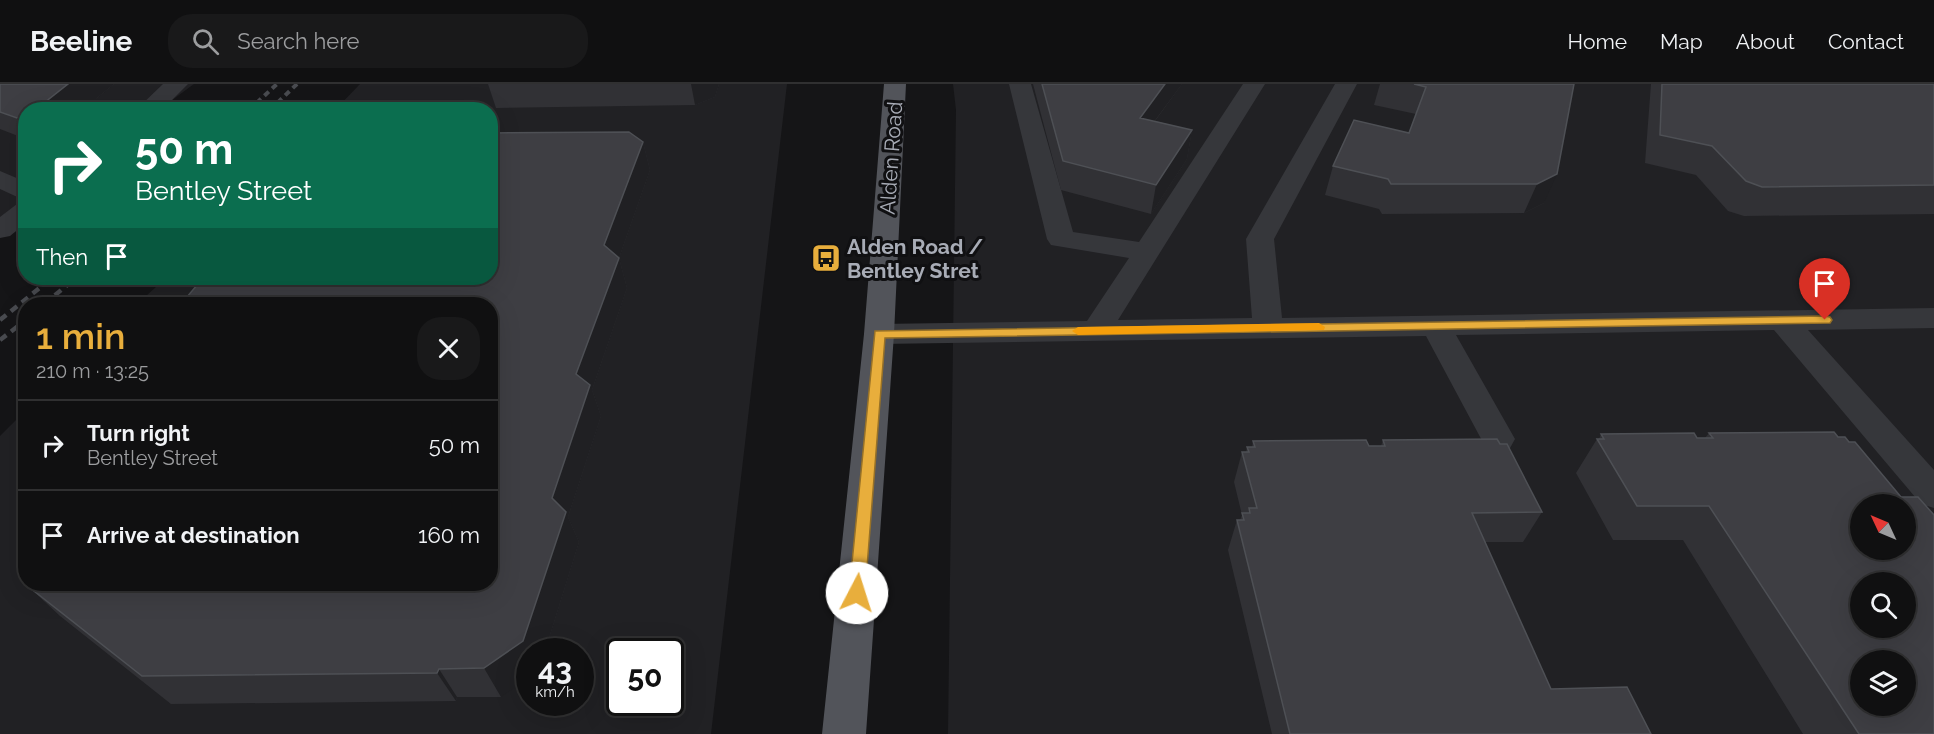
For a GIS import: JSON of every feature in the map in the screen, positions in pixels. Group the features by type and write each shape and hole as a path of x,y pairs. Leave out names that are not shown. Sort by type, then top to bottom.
{"main road":[{"name":"Alden Road","path":"844,734 879,334 895,84"}],"street":[{"path":"156,102 177,84"},
{"path":"1020,84 1061,239 1146,252"},
{"path":"1096,331 1254,84"},
{"path":"1268,328 1260,239 1346,84"},
{"path":"0,179 18,189"},
{"path":"0,230 18,216"},
{"path":"879,334 1934,318"},
{"path":"1782,320 1934,494"},
{"path":"1436,326 1498,439"}],"shaded area":[{"path":"0,84 194,84 170,102 18,102 18,215 0,229"},
{"path":"360,84 787,84 711,734 0,734 0,436 18,418 18,591 498,591 498,297 145,297 158,285 498,285 498,102 343,102"},
{"path":"953,84 1934,84 1934,734 948,734 956,110"}],"building":[{"path":"0,84 68,84 45,102 18,102 17,118 0,112"},
{"path":"1042,84 1165,84 1140,118 1192,130 1156,185 1063,161"},
{"path":"1414,84 1574,84 1557,174 1537,184 1391,184 1388,179 1333,166 1354,120 1409,133 1426,87"},
{"path":"1662,84 1934,84 1934,185 1762,187 1746,181 1712,146 1660,135"},
{"path":"629,132 643,142 604,245 619,258 576,374 590,385 552,498 566,512 524,638 516,638 516,646 484,668 439,669 437,673 142,676 34,591 498,591 498,297 187,297 197,285 498,285 498,133"},
{"path":"1834,432 1838,437 1845,437 1849,442 1855,442 1898,494 1850,494 1850,560 1916,560 1916,497 1934,515 1934,734 1859,734 1709,506 1637,506 1597,439 1604,439 1601,434 1694,433 1697,438 1713,438 1709,433"},
{"path":"1497,439 1500,444 1507,444 1542,512 1472,513 1551,689 1627,687 1651,734 1290,734 1237,520 1244,520 1242,513 1250,513 1249,508 1257,508 1242,452 1249,452 1247,447 1255,447 1253,441 1366,440 1369,446 1385,446 1383,440"}],"railway":[{"path":"258,102 277,84"},
{"path":"278,102 297,84"},
{"path":"28,297 43,285"},
{"path":"53,297 67,285"},
{"path":"0,320 18,305"},
{"path":"0,340 18,326"}],"slow traffic":[{"path":"1078,331 1319,327"}],"place":[{"name":"Alden Road / Bentley Stret","path":"826,258"}],"route":[{"path":"857,593 879,334 1825,320"}]}
